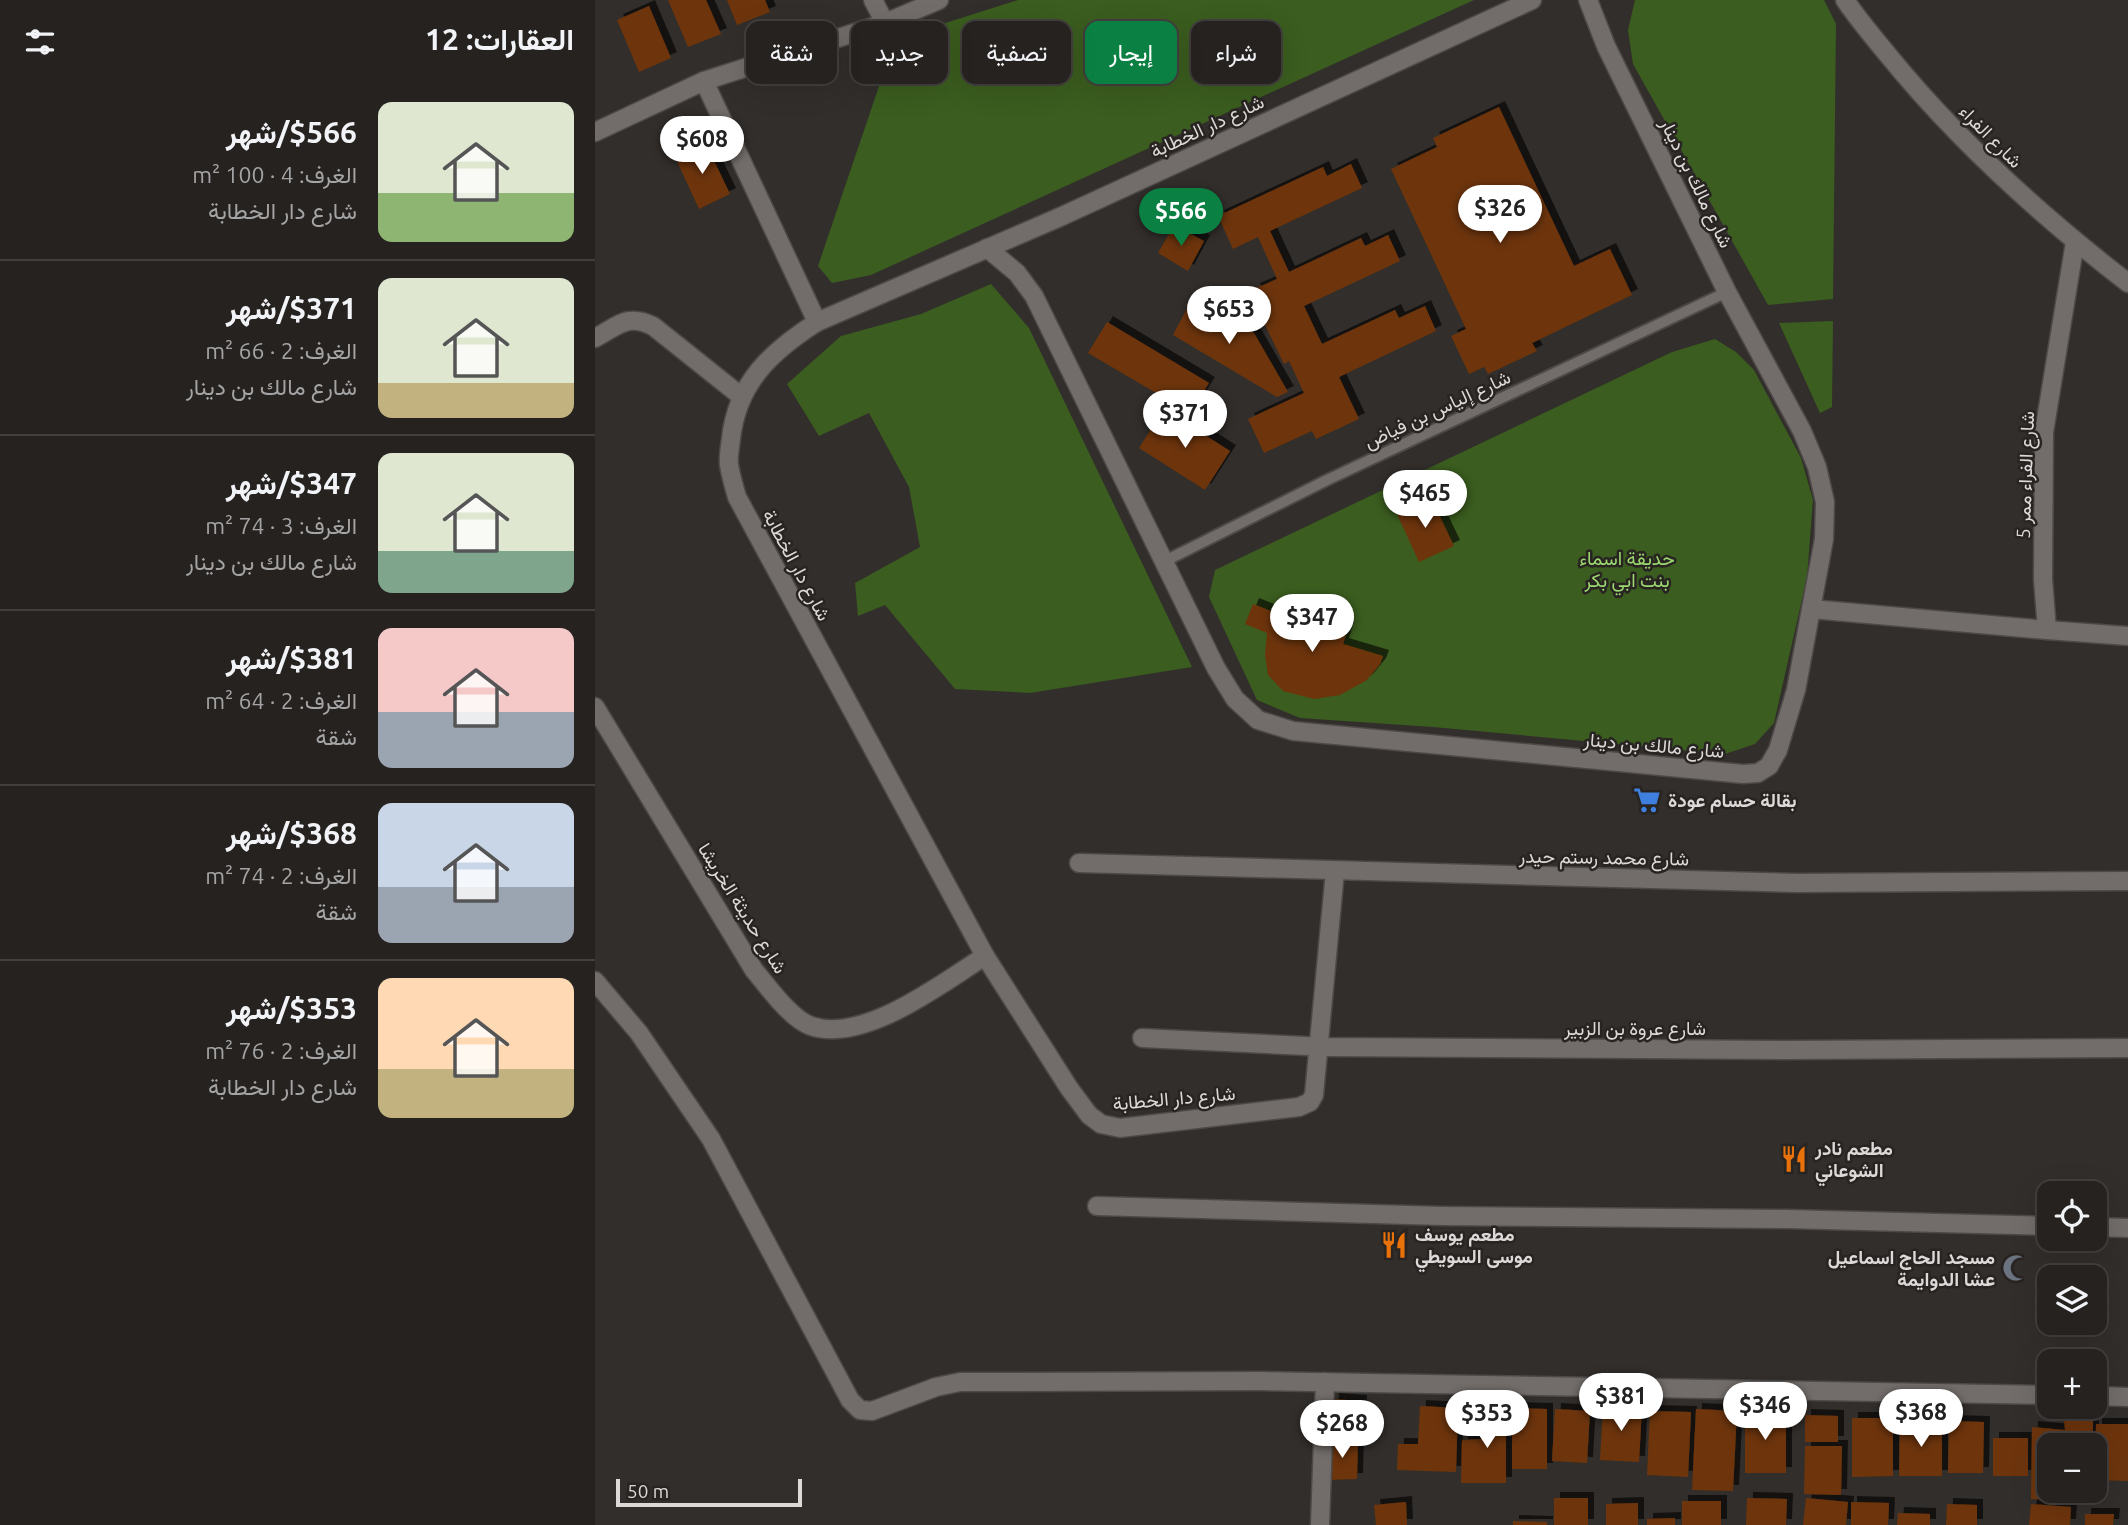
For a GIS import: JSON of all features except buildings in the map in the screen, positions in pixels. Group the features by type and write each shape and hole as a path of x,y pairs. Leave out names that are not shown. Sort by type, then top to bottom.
{"street":[{"path":"873,0 884,21"},
{"path":"890,21 939,0"},
{"name":"شارع دار الخطابة","path":"1335,871 1314,1095 1310,1102 1299,1107 1120,1128 1101,1124 1089,1115 1069,1088 985,956 737,497 728,463 732,428 741,397 757,372 783,344 817,322 1060,217 1532,0"},
{"name":"شارع مالك بن دينار","path":"987,248 1017,273 1034,296 1163,562 1235,699 1258,720 1293,731 1743,774 1758,773 1769,766 1778,750 1796,690 1824,539 1825,502 1817,467 1802,431 1727,292 1606,46 1588,0"},
{"name":"شارع الفراء","path":"1845,0 1929,104 1997,172 2075,242 2128,283"},
{"path":"595,132 704,81 851,34"},
{"path":"704,81 817,322"},
{"name":"شارع الفراء ممر 5","path":"2047,630 2043,579 2044,432 2075,242"},
{"path":"595,338 628,320 639,319 653,326 741,397"},
{"path":"1811,609 2128,636"},
{"name":"شارع حديثة الخريشا","path":"595,707 754,970 784,1006 810,1026 848,1029 893,1013 985,956"},
{"name":"شارع محمد رستم حيدر","path":"1079,863 1797,883 2128,881"},
{"path":"595,981 639,1033 711,1139 775,1255 834,1372 850,1401 860,1410 872,1411 936,1387 960,1382 1325,1382 2037,1395"},
{"name":"شارع عروة بن الزبير","path":"1142,1038 1318,1047 1777,1050 2128,1048"},
{"path":"1097,1206 1443,1216 1787,1219 2037,1226"},
{"path":"2107,1227 2128,1228"},
{"path":"1320,1525 1325,1382"},
{"path":"2107,1396 2128,1397"}],"lane":[{"name":"شارع إلياس بن فياض","path":"1163,562 1327,480 1727,292"}],"green space":[{"path":"1018,0 1474,0 871,275 832,283 818,266 880,84 948,84 948,22"},
{"path":"1635,0 1824,0 1836,24 1833,299 1768,305 1633,64 1628,30"},
{"path":"991,284 1029,328 1192,667 1030,693 955,689 885,605 858,616 855,583 920,547 909,487 869,413 819,436 787,384 841,336 921,314"},
{"path":"1833,321 1832,407 1820,413 1779,323"},
{"name":"حديقة اسماء بنت ابي بكر","path":"1715,339 1736,352 1754,370 1801,458 1813,500 1807,577 1774,723 1755,744 1725,754 1433,727 1300,718 1257,700 1209,597 1215,570 1672,352"}],"place":[{"name":"بقالة حسام عودة","path":"1647,800"},
{"name":"مطعم نادر الشوعاني","path":"1794,1159"},
{"name":"مطعم يوسف موسى السويطي","path":"1394,1245"},
{"name":"مسجد الحاج اسماعيل عشا الدوايمة","path":"2016,1268"}]}
